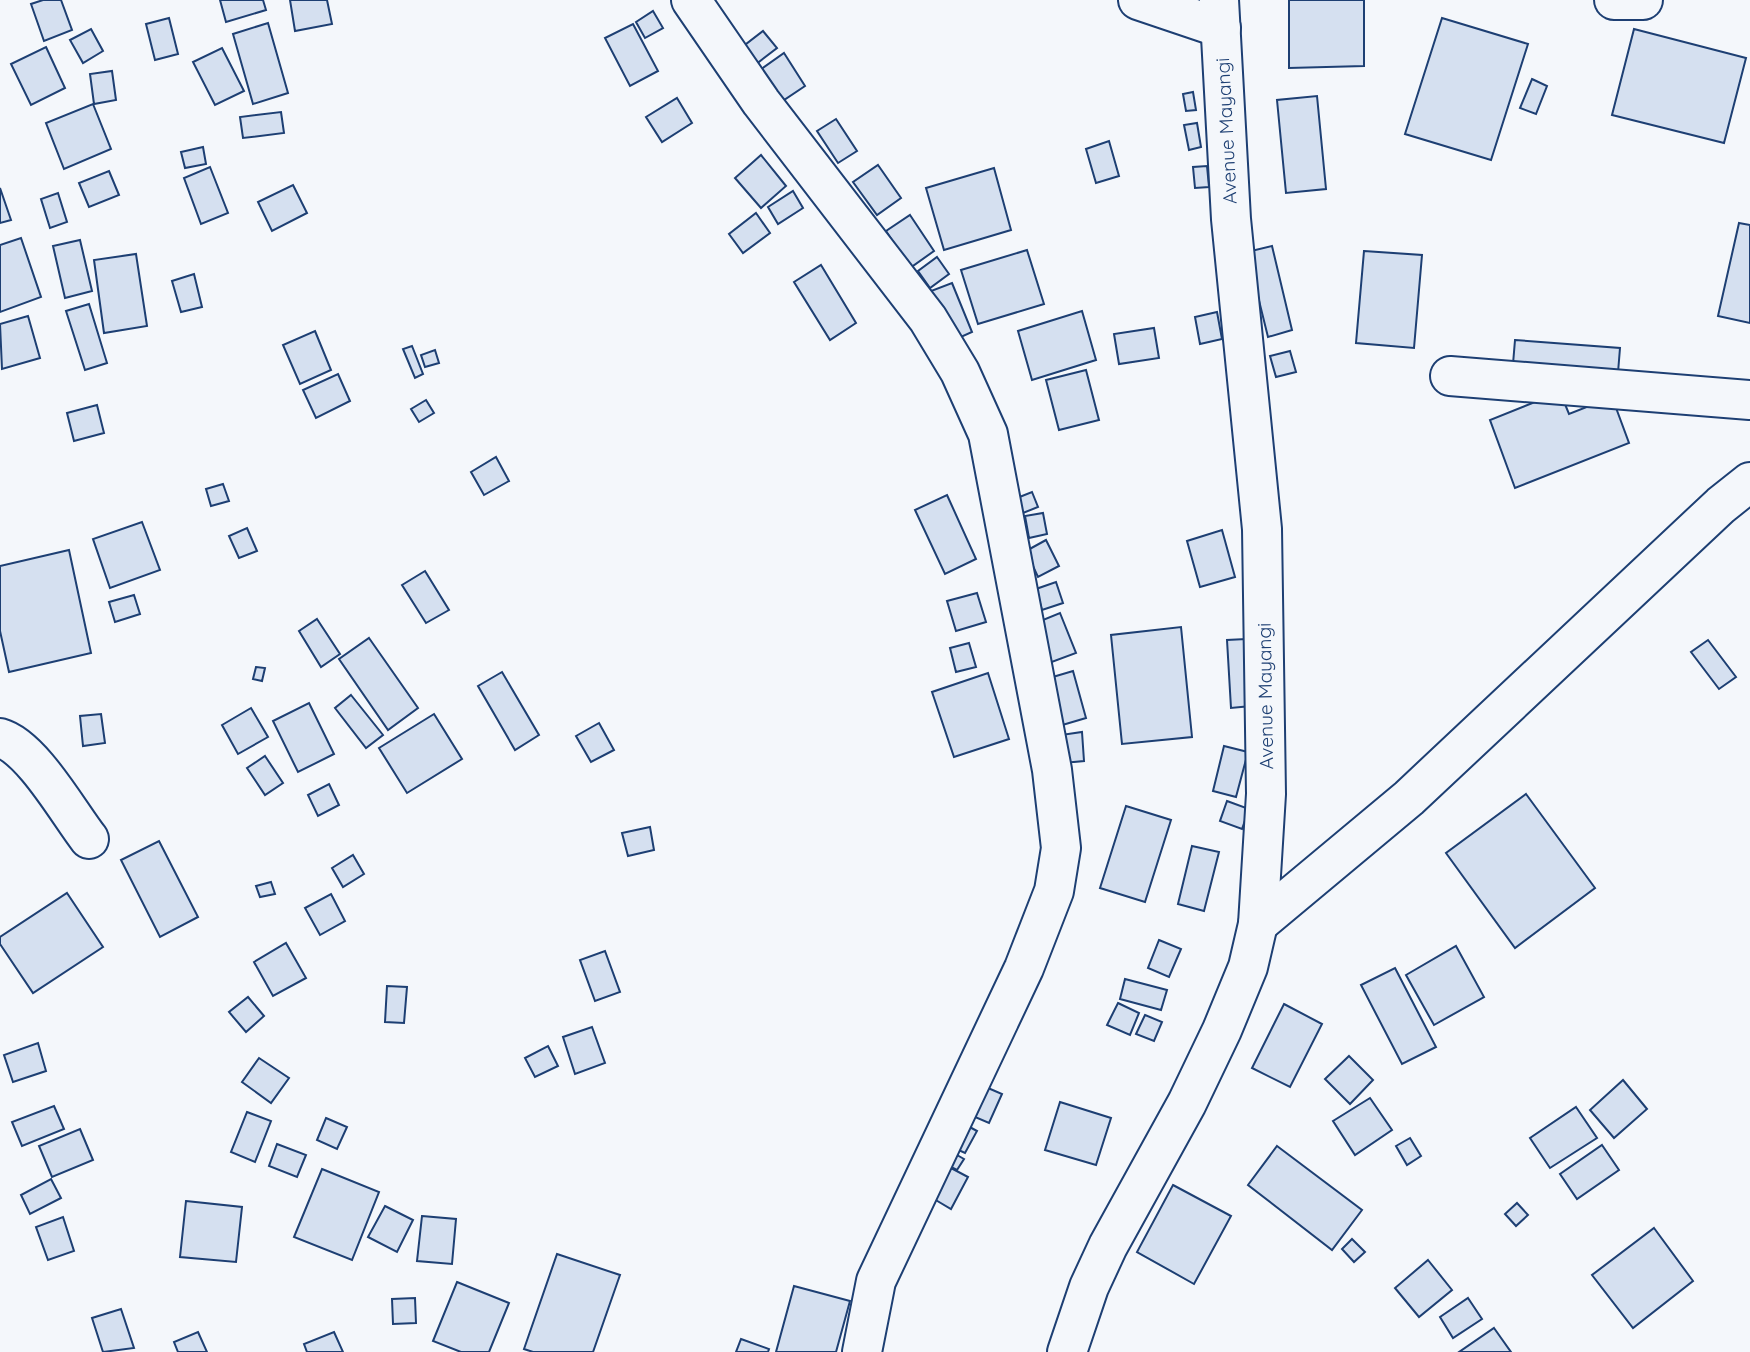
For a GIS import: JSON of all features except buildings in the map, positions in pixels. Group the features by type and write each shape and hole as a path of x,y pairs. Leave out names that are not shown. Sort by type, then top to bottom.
{"street":[{"path":"691,0 761,102 928,319 960,372 988,434 1052,770 1061,848 1054,891 1024,968 876,1281 862,1352"},
{"path":"1138,0 1220,14"},
{"path":"1614,0 1643,0"},
{"name":"Avenue Mayangi","path":"1067,1352 1089,1287 1108,1247 1222,1030 1248,967 1258,924 1266,794 1262,529 1231,219 1220,14"},
{"path":"1450,376 1750,400"},
{"path":"1258,924 1409,798 1721,505 1750,482"},
{"path":"0,738 17,746 29,758 89,839"}]}
